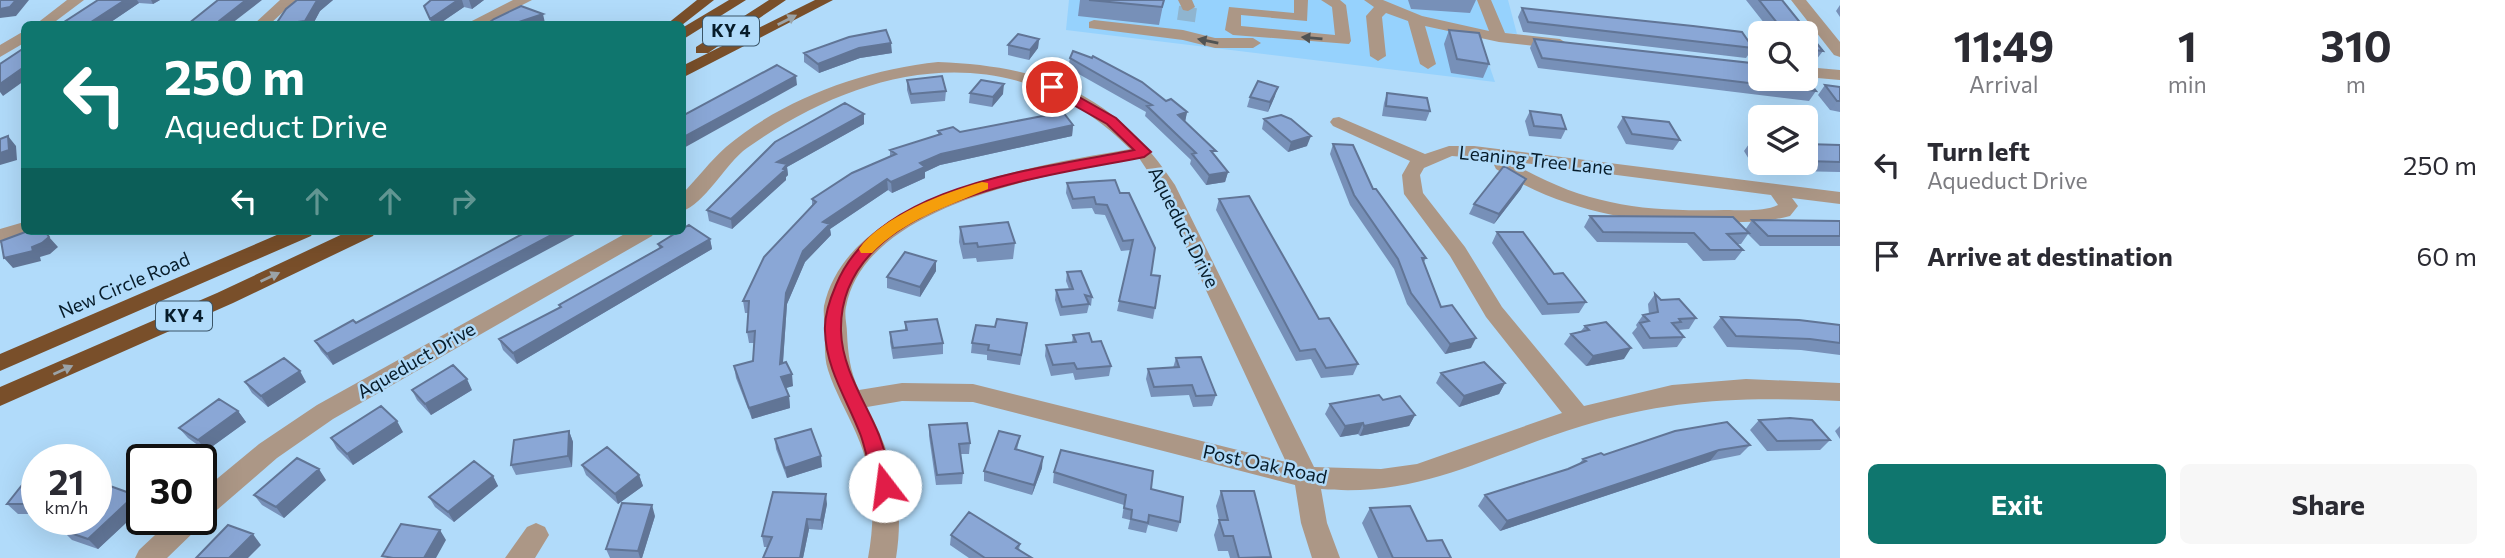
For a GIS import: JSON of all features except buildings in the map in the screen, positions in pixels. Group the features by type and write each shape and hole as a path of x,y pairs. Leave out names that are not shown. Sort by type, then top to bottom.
{"highway":[{"path":"679,21 702,0"},
{"path":"679,21 707,0"},
{"name":"KY 4","path":"686,33 739,0"},
{"name":"KY 4","path":"686,59 779,0"},
{"path":"686,72 826,0"},
{"path":"113,315 278,235"},
{"name":"New Circle Road","path":"0,362 295,235"},
{"name":"KY 4","path":"0,397 225,298 358,235"}],"street":[{"path":"47,21 77,0"},
{"path":"264,21 289,0"},
{"path":"480,21 524,0"},
{"path":"1293,0 1301,0 1327,0 1339,5 1343,41 1233,30 1233,5 1302,18 1301,0"},
{"path":"1483,0 1499,37"},
{"path":"1798,0 1840,52"},
{"path":"1378,56 1374,16 1377,3 1415,19 1499,37 1581,46"},
{"path":"1094,25 1185,16 1215,43 1266,42 1282,35"},
{"path":"1415,19 1427,64"},
{"path":"0,52 21,38"},
{"name":"Aqueduct Drive","path":"686,201 725,157 760,133 859,82 917,69 982,69 1027,78 1052,87 1111,121 1144,152 1166,185 1306,477 1314,523 1325,558"},
{"path":"1818,73 1840,75"},
{"path":"1339,122 1422,160 1410,175 1414,194 1458,252 1494,312 1579,417"},
{"name":"Leaning Tree Lane","path":"1422,160 1449,151 1494,153 1840,198"},
{"path":"882,558 886,536 885,486 873,445 837,362 833,329 837,302 860,256 880,236 938,202 992,183 1144,152"},
{"path":"1494,153 1502,165 1529,184 1561,199 1598,210 1686,216 1772,215 1783,212 1788,206 1778,191"},
{"path":"0,236 21,229"},
{"name":"Aqueduct Drive","path":"217,494 268,451 325,412 638,235"},
{"name":"Post Oak Road","path":"852,400 902,392 973,393 1306,477 1371,481 1417,474 1579,417 1672,394 1746,388 1840,392"},
{"path":"149,558 173,535"},
{"path":"519,558 536,535"}],"shaded area":[{"path":"1069,0 1508,0 1517,34 1477,30 1495,82 1066,30"}],"tunnel":[{"path":"1186,21 1188,7"}],"slow traffic":[{"path":"866,249 908,217 938,202 982,186"}],"route":[{"path":"885,486 870,436 837,362 833,329 837,302 847,278 860,256 880,236 908,217 938,202 992,183 1144,152 1131,137 1093,108 1052,87"}]}
